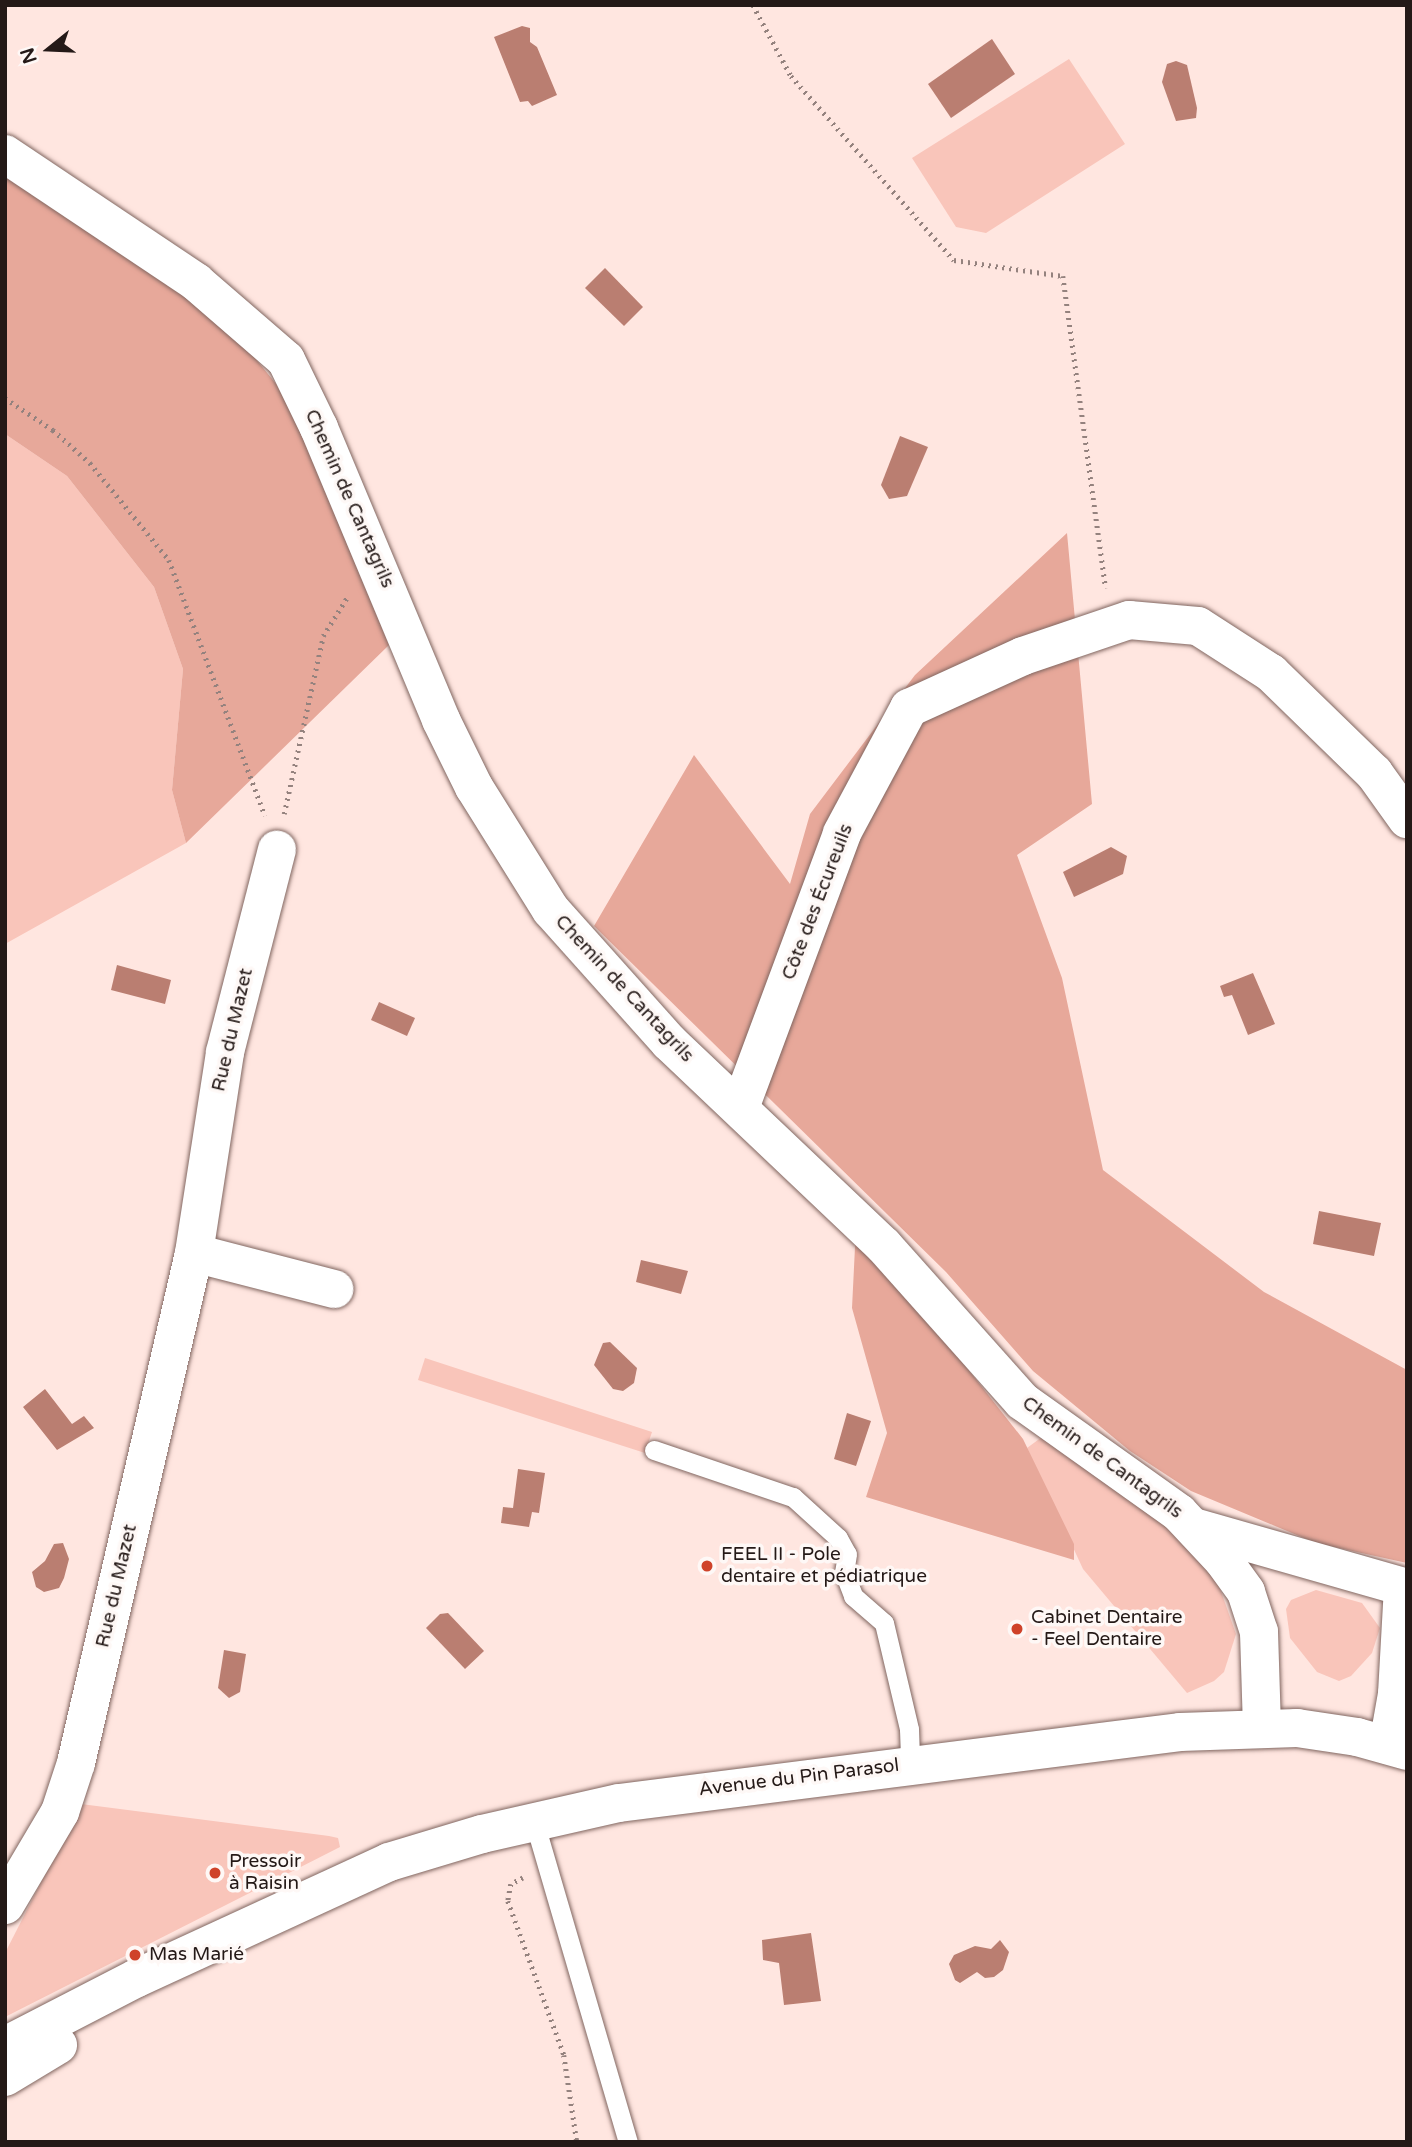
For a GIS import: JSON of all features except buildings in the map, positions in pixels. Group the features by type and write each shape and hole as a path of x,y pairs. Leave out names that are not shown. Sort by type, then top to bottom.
{"street":[{"name":"Chemin de Cantagrils","path":"5,154 196,282 286,360 319,428 442,720 510,849 551,910 606,975 884,1246 1022,1401 1153,1493 1195,1528 1261,1549 1405,1587"},
{"name":"Côte des Écureuils","path":"740,1108 842,833 909,708 1023,656 1129,620 1198,626 1271,673 1374,773 1407,819"},
{"name":"Rue du Mazet","path":"5,1905 60,1812 76,1763 194,1253 225,1052 277,850"},
{"path":"194,1253 334,1289"},
{"path":"1195,1528 1223,1559 1246,1592 1253,1612 1259,1632 1262,1726"},
{"path":"1397,1748 1397,1694 1405,1587"},
{"name":"Avenue du Pin Parasol","path":"5,2046 136,1978 213,1946 389,1862 534,1821 631,1801 909,1764 1262,1726 1326,1731 1397,1748"},
{"name":"Avenue du Pin Parasol","path":"5,2077 213,1946"}],"lane":[{"path":"654,1450 793,1497 838,1538 847,1554 844,1572 853,1596 884,1623 909,1729 909,1764"},
{"path":"534,1821 547,1871 592,2007 628,2142"}],"path":[{"path":"753,5 791,76 954,260 1063,276 1111,626"},
{"path":"5,398 53,430 90,463 169,560 277,850"},
{"path":"277,850 297,744 324,636 352,589"},
{"path":"547,1871 510,1884 508,1901 564,2055 578,2142"}],"shaded area":[{"path":"522,26 530,28 530,42 537,47 557,95 532,106 528,101 520,102 494,37"},
{"path":"992,39 1015,74 951,118 928,84"},
{"path":"1069,59 1125,144 986,233 956,227 912,158"},
{"path":"1176,61 1187,65 1197,108 1196,118 1176,121 1162,82 1167,64"},
{"path":"5,177 229,326 285,395 389,645 186,843 172,790 183,669 154,587 67,476 5,434"},
{"path":"605,268 643,307 624,326 585,288"},
{"path":"5,434 67,476 154,587 183,669 172,790 186,843 5,944"},
{"path":"900,436 928,447 907,496 889,499 881,485"},
{"path":"1067,533 1092,804 1017,855 1062,978 1103,1170 1264,1292 1407,1370 1407,1563 1316,1543 1191,1491 1130,1451 1033,1371 946,1272 594,926 694,755 790,884 810,814 915,675"},
{"path":"1111,847 1127,856 1123,874 1074,897 1063,872"},
{"path":"117,965 171,980 165,1004 111,990"},
{"path":"1253,973 1275,1024 1248,1035 1232,995 1224,997 1220,986"},
{"path":"379,1002 415,1018 407,1036 371,1020"},
{"path":"1319,1211 1381,1223 1374,1256 1313,1244"},
{"path":"856,1227 1023,1439 1074,1544 1074,1560 866,1497 887,1433 852,1308"},
{"path":"641,1260 688,1271 681,1294 636,1282"},
{"path":"610,1342 637,1368 634,1383 623,1391 613,1389 594,1365 603,1343"},
{"path":"425,1358 652,1432 645,1453 418,1380"},
{"path":"45,1389 72,1424 84,1416 94,1428 57,1450 23,1407"},
{"path":"847,1413 871,1421 856,1466 834,1459"},
{"path":"1042,1437 1169,1525 1218,1583 1236,1634 1224,1672 1214,1681 1187,1693 1083,1569 1027,1448"},
{"path":"518,1469 545,1473 539,1513 532,1512 529,1527 501,1523 503,1507 513,1508"},
{"path":"63,1543 69,1559 64,1578 59,1588 44,1592 36,1587 32,1572 45,1561 54,1544"},
{"path":"1316,1590 1362,1603 1380,1628 1372,1653 1351,1676 1339,1681 1317,1672 1290,1638 1286,1609 1291,1600"},
{"path":"448,1613 484,1651 465,1669 426,1628 440,1614"},
{"path":"224,1650 246,1654 240,1692 229,1698 218,1688"},
{"path":"81,1804 329,1836 338,1838 340,1847 5,2017 5,1953"},
{"path":"811,1933 821,2001 784,2005 779,1963 763,1960 762,1940"},
{"path":"1000,1940 1009,1952 1003,1970 994,1977 985,1978 977,1972 960,1983 955,1980 949,1964 954,1955 975,1946 991,1949"}],"place":[{"name":"FEEL II - Pole dentaire et pédiatrique","path":"707,1566"},
{"name":"Cabinet Dentaire - Feel Dentaire","path":"1017,1629"},
{"name":"Pressoir à Raisin","path":"215,1873"},
{"name":"Mas Marié","path":"135,1955"}]}
